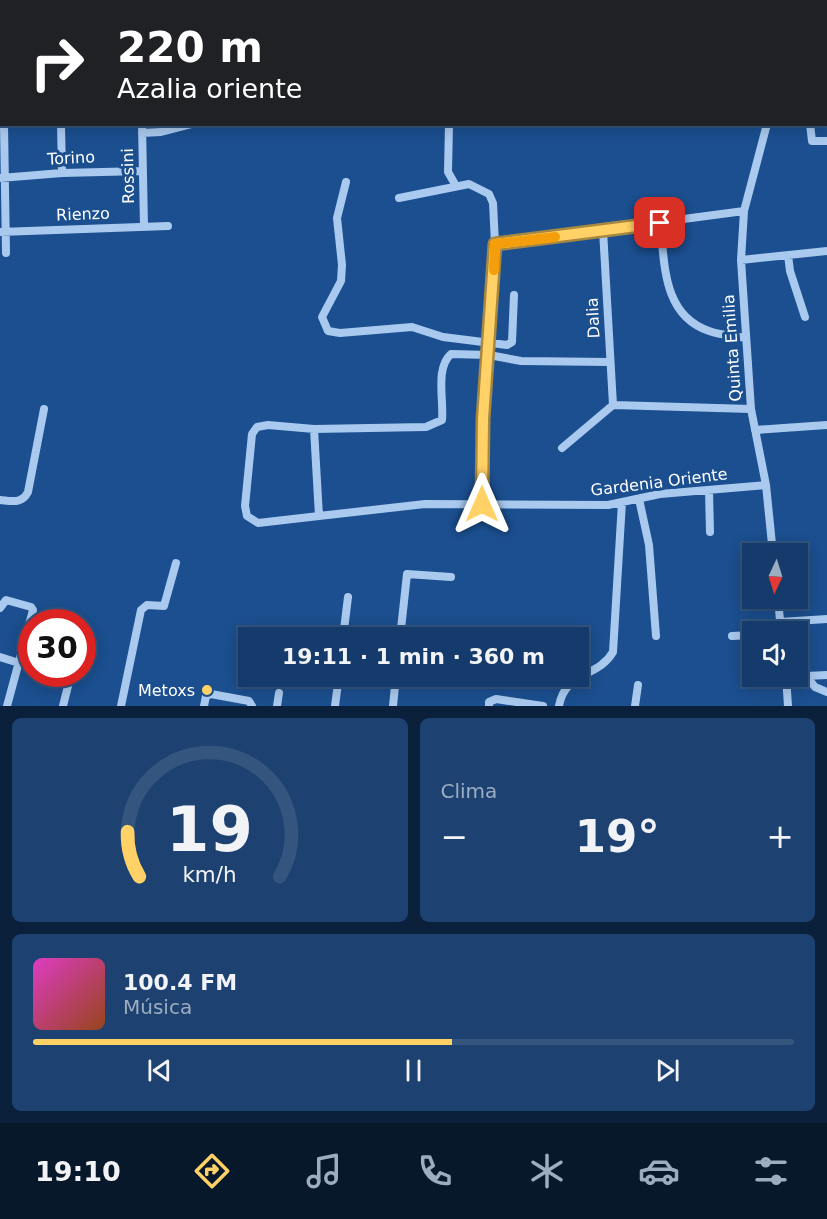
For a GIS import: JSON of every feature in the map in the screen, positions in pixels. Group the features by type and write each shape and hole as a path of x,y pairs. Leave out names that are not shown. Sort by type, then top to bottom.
{"street":[{"path":"3,126 3,232 6,253"},
{"path":"61,126 62,173"},
{"path":"142,129 161,132 184,126"},
{"path":"449,126 448,171 456,186"},
{"name":"Quinta Emilia","path":"767,126 744,211 741,260 751,409 766,485 772,543"},
{"path":"810,126 810,138 816,141 827,141"},
{"name":"Rossini","path":"142,129 144,227"},
{"name":"Torino","path":"3,178 62,173 143,171"},
{"path":"346,182 337,218 342,265 341,281 322,317 328,331 340,333 412,327 443,337 507,345 512,342 514,295"},
{"path":"399,198 469,184 489,194 493,204 495,244 490,344 482,432 482,504"},
{"path":"495,244 744,211"},
{"path":"660,223 667,288 675,305 689,320 708,331 746,338"},
{"name":"Rienzo","path":"3,232 168,226"},
{"name":"Dalia","path":"603,230 613,405"},
{"path":"741,260 827,251"},
{"path":"788,255 790,271 805,317"},
{"path":"319,516 314,429 426,428 437,424 442,420 443,410 442,367 445,359 451,354 489,355 521,361 610,362"},
{"path":"562,448 613,405 751,409"},
{"path":"0,500 18,502 25,499 44,409"},
{"name":"Gardenia Oriente","path":"314,429 268,425 257,427 252,434 245,506 247,516 258,523 416,505 608,506 639,499 766,485"},
{"path":"755,430 827,425"},
{"path":"709,490 710,532"},
{"path":"639,499 649,545 656,636"},
{"path":"559,706 567,684 604,663 613,652 622,502"},
{"path":"121,706 141,610 147,605 164,606 176,563"},
{"path":"401,627 407,574 451,577"},
{"path":"345,627 348,597"},
{"path":"0,608 6,600 32,609"},
{"path":"796,621 827,619"},
{"path":"732,636 742,636"},
{"path":"0,657 18,663"},
{"path":"8,706 18,667"},
{"path":"808,676 827,675"},
{"path":"808,678 815,687 827,692"},
{"path":"635,706 638,685"},
{"path":"63,706 68,687"},
{"path":"335,706 338,687"},
{"path":"393,706 395,687"},
{"path":"787,687 788,706"},
{"path":"277,706 279,693"},
{"path":"204,706 208,694 249,701 252,706"},
{"path":"227,706 228,696"},
{"path":"489,706 489,702 496,699 543,706"}],"slow traffic":[{"path":"494,270 495,244 555,237"}],"place":[{"name":"Metoxs","path":"207,690"}],"route":[{"path":"482,504 483,406 489,355 495,244 660,223"}]}
